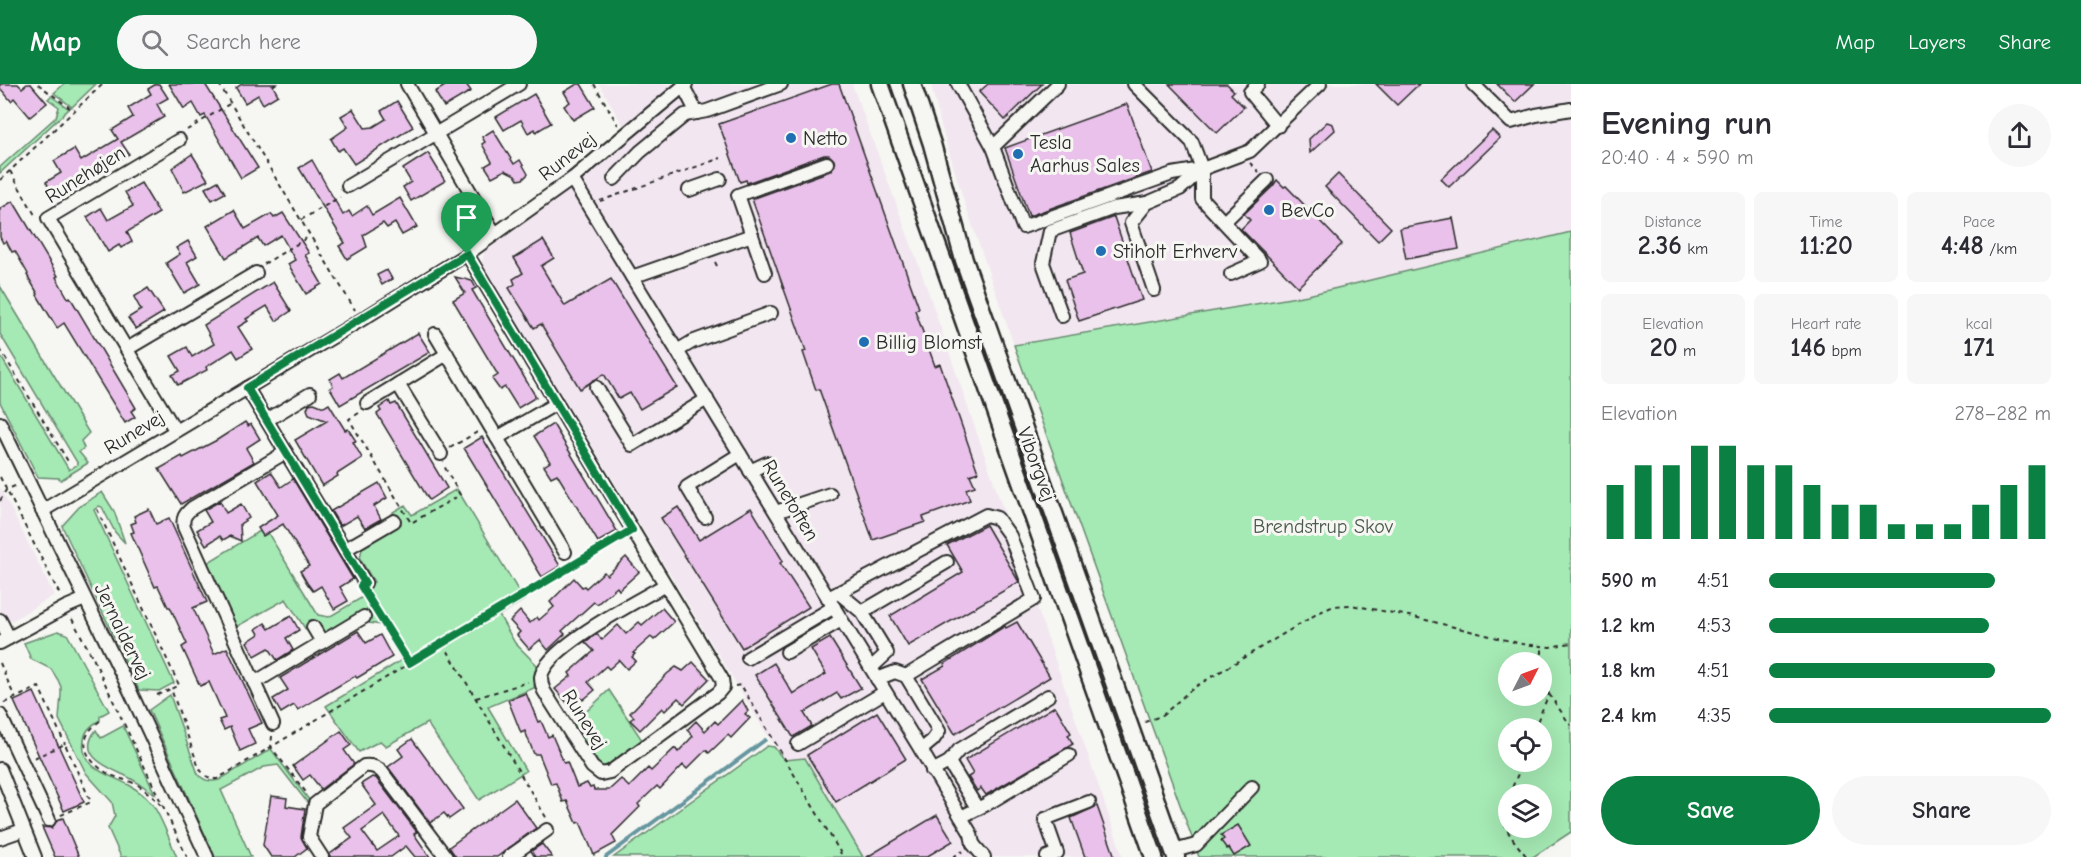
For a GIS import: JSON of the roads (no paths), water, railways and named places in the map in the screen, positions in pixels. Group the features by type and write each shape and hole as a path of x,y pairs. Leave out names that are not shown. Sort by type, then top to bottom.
{"main road":[{"name":"Viborgvej","path":"880,84 1154,857"},
{"name":"Viborgvej","path":"912,84 932,144 964,260 1175,854"}],"street":[{"path":"407,84 495,234"},
{"path":"348,186 519,84"},
{"path":"614,179 640,152 685,115 781,84"},
{"path":"958,84 993,147 1023,227 1172,174 1202,169 1250,151 1320,84"},
{"path":"993,147 1058,84"},
{"path":"1134,84 1192,142 1202,169 1202,199 1260,261 1231,274"},
{"path":"1258,84 1250,92 1278,126"},
{"path":"1473,84 1511,122 1571,109"},
{"path":"685,85 697,113"},
{"name":"Runevej","path":"42,511 467,254 572,179 685,85"},
{"name":"Runehøjen","path":"175,430 48,219 179,140"},
{"path":"765,273 738,195 827,163"},
{"path":"1062,316 1043,263 1050,231 1114,208 1147,203 1180,189 1202,169"},
{"name":"Runetoften","path":"572,179 750,471 834,599 841,620 961,817 971,834 973,844 984,857"},
{"path":"688,190 720,179"},
{"path":"1224,222 1267,180"},
{"path":"1147,203 1131,223 1155,290"},
{"path":"632,277 752,235"},
{"path":"467,254 665,585"},
{"path":"127,349 256,273"},
{"path":"677,351 692,342 771,313"},
{"path":"435,334 565,552"},
{"path":"367,403 447,354"},
{"path":"398,384 441,454"},
{"path":"596,387 632,445 707,399"},
{"path":"247,388 365,583"},
{"path":"267,420 310,394"},
{"path":"497,438 557,403"},
{"name":"Jernaldervej","path":"0,423 86,599 207,857"},
{"path":"273,724 183,521 184,516 192,508 286,453"},
{"path":"705,517 687,487 740,454"},
{"path":"750,471 767,463"},
{"path":"776,512 830,494"},
{"path":"748,658 834,599 986,515 997,518 1010,536 1034,598 906,676"},
{"path":"346,549 394,521"},
{"path":"862,612 947,562"},
{"name":"Runevej","path":"665,585 722,679 723,687 610,772 601,774 592,768 544,691 541,679 548,664 568,644 665,585"},
{"path":"0,620 4,640 86,599"},
{"path":"834,599 862,612 887,653 870,668"},
{"path":"254,683 364,617"},
{"path":"787,652 841,620"},
{"path":"313,627 322,642"},
{"path":"877,679 894,672 906,676 939,731 933,740 921,750"},
{"path":"798,744 885,692"},
{"path":"932,771 949,762 959,750 1048,696"},
{"path":"0,715 49,820"},
{"path":"961,817 987,804 1069,754"},
{"path":"949,762 977,808"},
{"path":"23,763 2,776 36,857"},
{"path":"322,857 309,837 315,804 364,766 374,766 382,772 446,857"},
{"path":"1175,854 1196,844 1252,787"},
{"path":"1053,856 1045,819 1089,802"},
{"path":"0,838 23,830"},
{"path":"509,857 547,830"},
{"path":"968,857 973,844"}],"waterway":[{"path":"606,857 765,740"}],"place":[{"name":"Netto","path":"791,138"},
{"name":"Tesla Aarhus Sales","path":"1018,154"},
{"name":"BevCo","path":"1269,210"},
{"name":"Stiholt Erhverv","path":"1101,251"},
{"name":"Billig Blomst","path":"864,342"}],"park label":[{"name":"Brendstrup Skov","path":"1323,526"}]}
